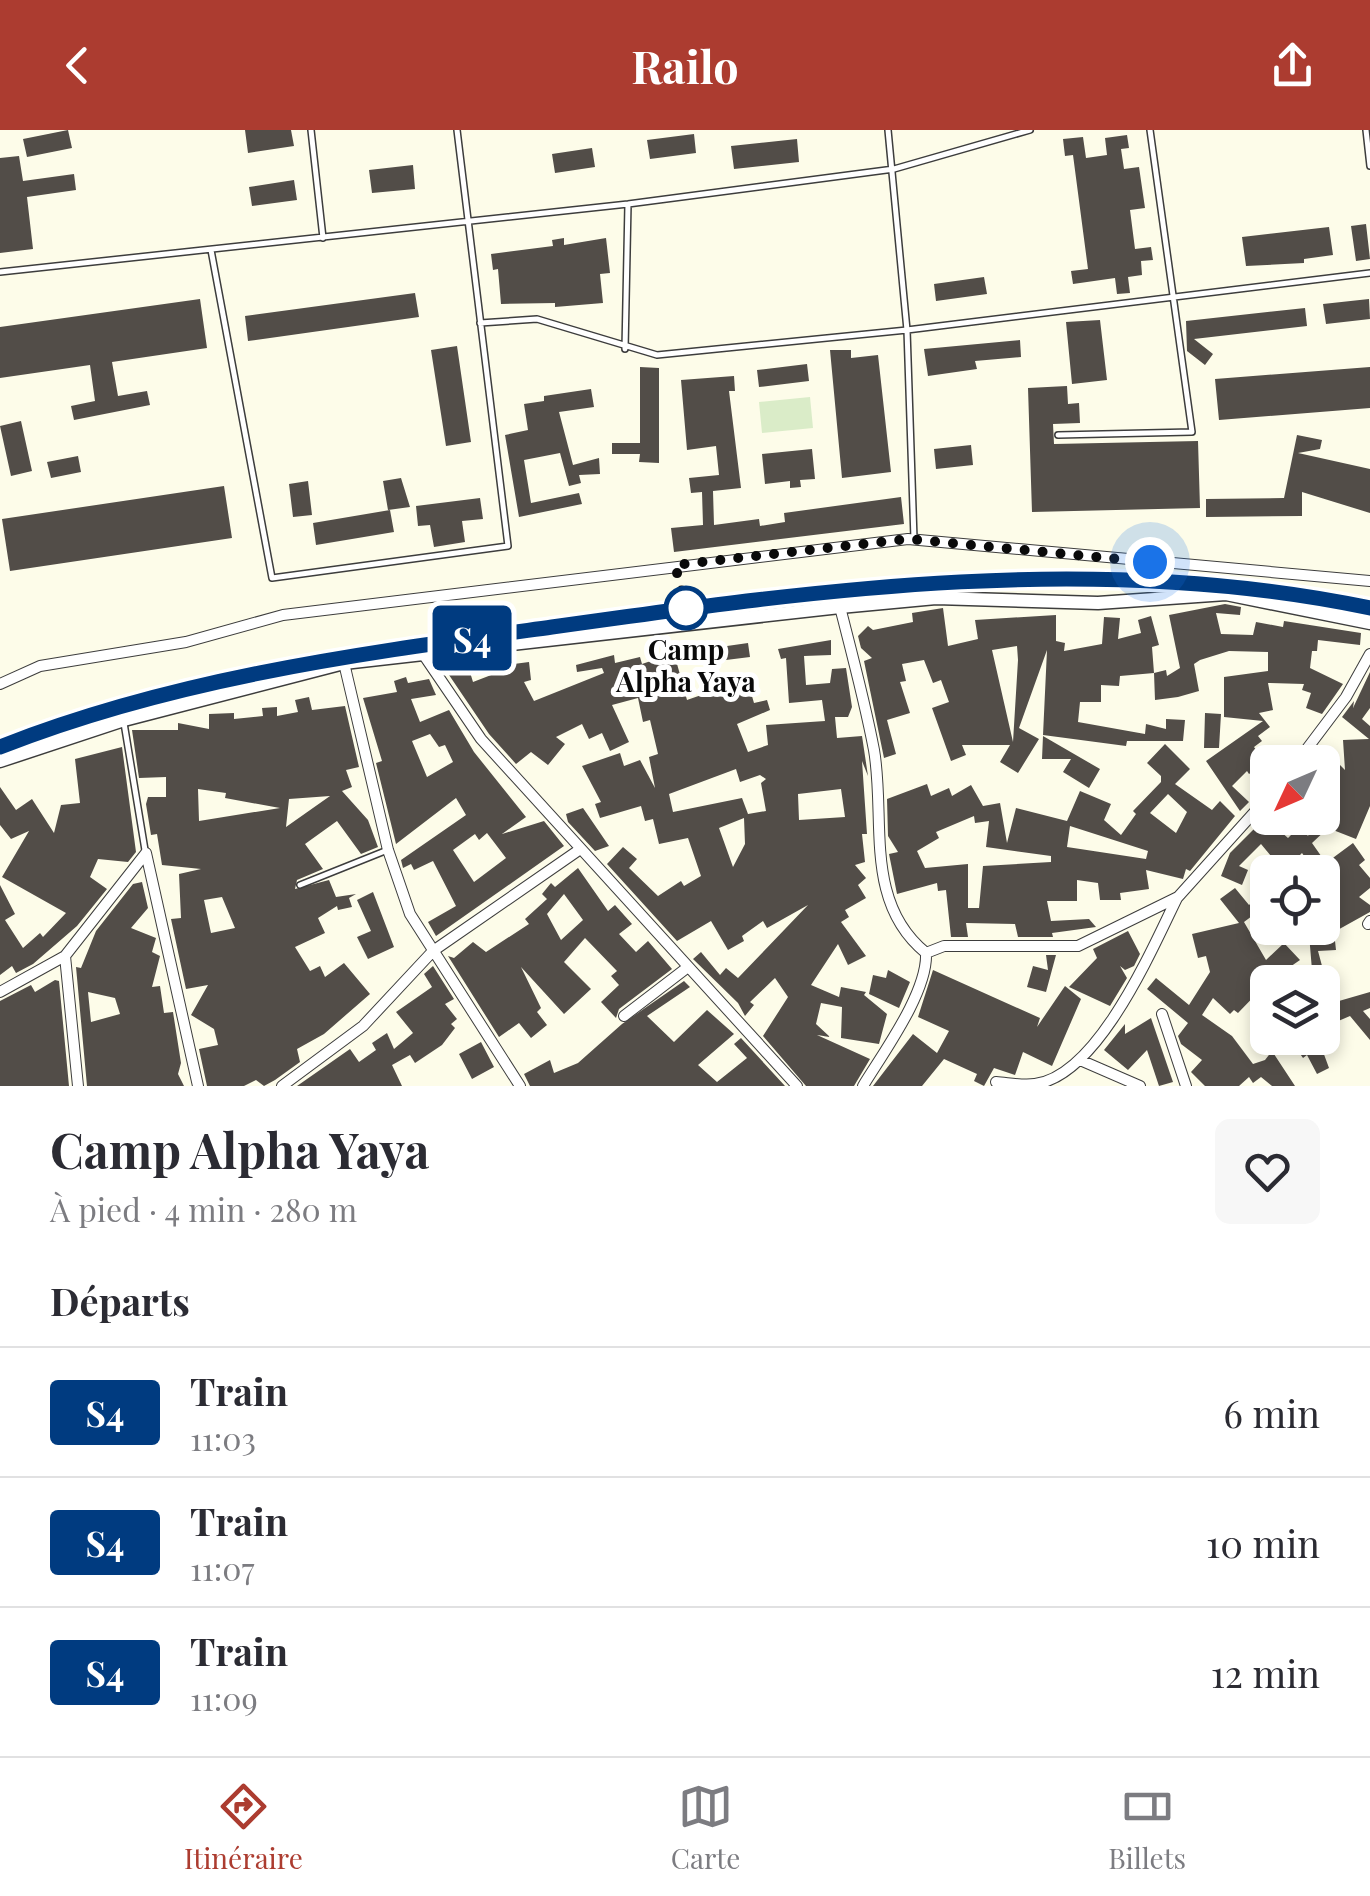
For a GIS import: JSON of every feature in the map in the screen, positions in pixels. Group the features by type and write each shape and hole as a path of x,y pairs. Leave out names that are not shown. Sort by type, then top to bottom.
{"street":[{"path":"0,684 40,666 186,642 283,616 714,560 914,540 1370,581"},
{"path":"0,761 124,720 344,663 840,607 936,598 1098,602 1226,594 1370,623"},
{"path":"840,607 875,754 876,840 886,888 908,938 926,953 927,967 898,1029 863,1086"},
{"path":"423,654 480,739 797,1086"},
{"path":"1310,745 1346,698 1370,654"},
{"path":"344,663 388,850 410,914 520,1086"},
{"path":"996,1082 1038,1084 1080,1060 1129,996 1178,897 1250,817"},
{"path":"282,1086 304,1081 363,1026 433,951 579,850"},
{"path":"0,992 65,956 146,853"},
{"path":"146,853 198,1086"},
{"path":"926,953 959,945 1078,946 1178,897"},
{"path":"65,956 78,1086"},
{"path":"624,1016 688,966"},
{"path":"1162,1014 1186,1086"},
{"path":"1080,1060 1140,1086"}],"lane":[{"path":"310,130 323,238"},
{"path":"211,250 272,578 508,546 458,130"},
{"path":"888,130 908,330 914,540"},
{"path":"0,272 628,204 894,169 1030,130"},
{"path":"1058,435 1192,432 1150,130"},
{"path":"1366,130 1370,166"},
{"path":"625,348 628,204"},
{"path":"480,322 537,318 657,355 908,330 1370,273"},
{"path":"124,720 146,853"},
{"path":"300,885 388,850"}],"green space":[{"path":"810,397 813,428 762,433 759,402"}],"building":[{"path":"68,130 72,148 27,157 23,139"},
{"path":"245,130 291,130 294,146 248,153"},
{"path":"694,134 696,153 650,159 647,140"},
{"path":"1127,135 1129,148 1121,149 1124,169 1139,167 1145,208 1130,210 1135,249 1151,247 1153,260 1141,261 1142,275 1128,277 1130,293 1117,294 1115,278 1073,284 1071,271 1088,269 1073,155 1065,156 1063,139 1083,137 1086,158 1107,155 1105,138"},
{"path":"797,139 799,162 734,169 731,146"},
{"path":"592,148 595,167 555,173 552,154"},
{"path":"19,156 23,181 74,174 76,190 27,197 33,249 0,253 0,158"},
{"path":"413,165 415,189 372,193 369,170"},
{"path":"294,180 297,200 252,206 249,187"},
{"path":"1366,224 1370,259 1356,261 1351,226"},
{"path":"1329,227 1333,255 1304,259 1304,263 1246,266 1242,237"},
{"path":"564,238 564,245 606,238 610,273 600,274 603,303 555,307 555,303 501,304 498,269 493,270 491,254 553,246 552,240"},
{"path":"984,277 987,294 936,301 934,284"},
{"path":"415,293 419,317 248,341 245,316"},
{"path":"200,299 207,348 112,362 118,396 147,391 150,405 74,420 71,406 95,401 90,365 0,378 0,327"},
{"path":"1369,299 1370,319 1326,324 1323,304"},
{"path":"1305,308 1307,326 1194,339 1213,354 1205,365 1187,351 1186,321"},
{"path":"1100,320 1107,380 1072,384 1066,322"},
{"path":"1020,340 1021,357 975,361 977,369 928,376 924,349"},
{"path":"457,346 471,442 446,446 431,350"},
{"path":"830,350 851,350 851,358 878,355 891,472 842,478"},
{"path":"807,364 809,381 759,387 757,370"},
{"path":"640,367 659,368 659,463 639,462 640,454 612,454 612,443 640,443"},
{"path":"1370,367 1370,408 1219,420 1215,379"},
{"path":"734,376 735,391 729,391 741,488 713,491 714,525 759,519 760,526 785,522 784,513 901,497 904,524 674,552 671,528 703,525 702,492 691,493 689,478 719,475 716,446 687,450 681,380"},
{"path":"1067,386 1068,404 1079,403 1080,423 1053,424 1054,444 1198,441 1200,508 1032,512 1028,388"},
{"path":"591,389 594,407 559,412 573,465 599,458 600,474 579,475 581,483 569,486 560,453 524,460 531,503 579,493 582,504 519,517 505,435 528,430 524,404 544,401 544,396"},
{"path":"21,421 32,471 11,476 0,426"},
{"path":"1297,435 1322,440 1320,449 1298,453 1370,469 1370,513 1302,492 1302,516 1206,517 1206,499 1284,498"},
{"path":"971,445 973,465 936,469 934,449"},
{"path":"812,449 815,479 800,480 801,487 790,488 790,481 765,484 762,454"},
{"path":"78,456 81,472 51,478 47,462"},
{"path":"401,478 410,507 388,510 383,481"},
{"path":"308,481 312,515 293,517 289,484"},
{"path":"224,486 232,538 10,571 2,519"},
{"path":"480,498 483,519 462,521 465,542 434,547 430,525 418,526 416,506"},
{"path":"390,510 394,532 316,545 313,523"},
{"path":"1225,604 1241,607 1240,615 1216,613 1221,634 1253,635 1256,622 1283,627 1284,621 1361,633 1360,645 1318,640 1317,651 1312,651 1310,668 1343,684 1322,714 1306,708 1311,693 1302,690 1304,684 1268,683 1273,710 1259,713 1270,727 1258,736 1262,741 1250,745 1250,773 1247,771 1232,786 1249,802 1240,811 1206,761 1263,721 1224,717 1224,677 1268,671 1268,652 1229,651 1200,660 1194,664 1199,691 1155,700 1154,673 1166,670 1167,676 1180,668 1169,615"},
{"path":"943,608 948,646 978,639 975,620 1056,615 1056,641 1065,643 1064,651 1102,644 1104,617 1120,618 1118,639 1141,633 1138,620 1151,616 1159,645 1152,647 1154,673 1120,676 1119,686 1101,685 1101,702 1080,702 1078,722 1145,734 1146,724 1166,729 1166,719 1185,720 1183,741 1127,741 1126,746 1043,735 1047,650 1019,728 1039,739 1018,773 1000,762 1010,745 962,745 966,755 951,761 932,708 949,702 941,680 933,683 924,660 902,664 906,681 900,682 910,713 887,720 896,754 884,758 864,661 872,658 861,648 858,636 868,626 873,630 913,622 912,613","holes":["1017,646 1013,742 992,650"]},
{"path":"831,640 831,655 804,656 806,685 830,683 832,669 846,668 852,707 848,717 835,717 837,738 862,736 868,776 862,761 867,834 862,834 865,862 855,865 866,878 858,885 866,898 845,910 849,917 841,922 866,956 848,965 838,944 811,985 839,997 841,987 866,992 864,995 887,1014 879,1044 841,1038 842,1007 821,1003 816,1024 830,1037 817,1035 870,1059 854,1086 806,1086 763,1036 788,997 775,978 750,1002 754,1005 745,1016 738,1003 693,959 701,952 720,975 726,968 738,978 808,905 767,928 763,921 742,936 744,941 728,950 711,921 677,941 607,864 623,847 637,859 629,868 658,896 681,881 684,886 701,876 688,838 659,844 653,819 645,821 641,806 600,818 595,804 601,802 582,766 620,753 624,766 640,760 655,788 649,757 658,754 650,720 643,722 638,698 612,705 629,742 610,751 602,733 589,739 582,724 556,737 565,744 548,765 531,752 516,764 489,734 449,675 469,669 473,682 499,672 498,666 529,662 531,680 524,682 534,701 604,673 602,668 577,672 576,665 614,655 615,663 640,657 642,664 674,653 687,700 747,679 754,703 767,700 770,710 737,724 748,752 768,745 766,725 825,721 822,700 789,703 786,658 781,659 778,649","holes":["736,769 740,782 760,775 766,779 761,783 766,811 748,814 742,798 673,812 669,794","841,789 845,817 799,820 798,794","744,818 745,844 733,867 719,828"]},
{"path":"748,643 750,657 702,663 699,650"},
{"path":"1370,672 1370,708 1362,719 1370,726 1370,806 1356,839 1340,833 1343,740 1369,739 1342,717 1354,701 1353,708"},
{"path":"406,677 408,683 429,679 436,695 411,699 420,722 449,710 474,752 526,817 502,834 544,821 564,846 436,936 428,922 456,906 433,861 414,870 411,864 403,868 401,860 466,815 456,798 396,844 376,763 382,761 363,698 397,692 394,681","holes":["430,734 439,747 445,745 453,762 427,777 412,741","487,833 506,858 474,882 453,850 475,834 479,840"]},
{"path":"309,697 312,710 345,706 359,767 346,770 352,787 342,791 368,820 378,847 361,854 337,821 305,844 323,869 297,880 295,889 329,880 336,897 356,894 349,898 352,907 338,910 337,906 318,918 325,933 295,947 310,971 320,966 325,977 344,963 370,994 324,1034 297,1049 300,1062 275,1080 264,1086 256,1080 244,1086 207,1086 199,1049 218,1045 214,1029 191,1015 208,985 186,989 171,919 181,918 179,874 201,869 162,865 157,834 151,835 146,804 148,797 166,797 166,777 139,778 132,730 178,730 178,723 209,729 209,714 234,713 234,719 263,716 262,708 277,707 277,716 298,712 295,700","holes":["198,789 226,793 225,798 280,808 199,821","330,796 286,827 289,799","222,897 235,928 211,933 204,900"]},
{"path":"1205,713 1221,714 1219,748 1204,748"},
{"path":"1043,736 1100,769 1089,788 1063,772 1071,759 1042,759"},
{"path":"1165,744 1190,769 1175,784 1212,810 1220,801 1235,816 1190,871 1186,869 1183,879 1146,870 1149,889 1120,893 1121,900 1100,900 1098,883 1077,880 1077,901 1047,901 1051,921 1089,919 1096,927 1052,933 1053,937 1018,937 1015,924 966,923 968,937 951,937 946,890 938,891 937,883 897,894 889,854 898,852 888,836 887,799 927,784 931,796 949,788 952,796 971,785 983,806 1000,803 1007,843 1016,808 1067,821 1080,791 1111,804 1104,820 1121,835 1136,814 1133,811 1161,782 1161,776 1147,763","holes":["1168,794 1187,812 1176,833 1150,813","974,816 975,823 989,821 986,847 1051,856 1051,862 983,866 979,908 968,908 968,864 925,868 917,851 939,838 936,832","1070,826 1148,851 1146,859 1067,847"]},
{"path":"122,747 136,852 128,862 98,859 90,877 107,889 77,926 33,964 16,973 12,966 0,975 0,885 15,914 5,920 23,948 40,933 43,937 66,913 2,877 29,831 11,839 0,825 0,787 16,810 32,799 54,833 61,805 80,803 75,759"},
{"path":"583,808 609,846 595,851 568,822 566,814"},
{"path":"1250,833 1288,838 1321,835 1312,843 1320,855 1270,855 1261,844 1239,866 1248,870 1242,885 1221,876 1230,853"},
{"path":"1353,843 1365,860 1359,865 1370,878 1370,888 1359,897 1370,905 1370,912 1340,929 1340,855 1337,855"},
{"path":"578,868 608,911 615,905 632,924 619,934 636,952 648,941 672,969 619,1009 616,1018 601,1002 619,985 611,976 617,971 585,938 564,962 591,989 564,1014 521,967 541,1008 537,1012 547,1025 531,1038 519,1023 499,1037 448,956 454,958 473,942 486,952 529,924 525,919 547,899 542,894 551,883 555,887","holes":["564,894 583,920 561,940 547,914"]},
{"path":"142,882 148,908 131,928 156,938 152,952 160,956 152,987 160,986 164,1013 173,1012 181,1063 178,1074 184,1086 87,1086 76,967 81,968 96,931 133,884","holes":["88,992 115,998 120,1014 91,1022"]},
{"path":"1235,888 1250,904 1250,918 1244,922 1250,932 1250,945 1257,945 1266,960 1286,945 1300,960 1293,965 1250,965 1250,1001 1238,1013 1234,1010 1230,1014 1213,998 1202,1015 1232,1036 1253,1064 1275,1055 1295,1086 1272,1086 1261,1077 1253,1083 1249,1077 1239,1086 1205,1086 1191,1072 1202,1060 1181,1044 1178,1036 1188,1023 1147,989 1156,978 1189,1005 1210,972 1206,956 1198,958 1192,934 1239,923 1220,899"},
{"path":"373,892 394,947 368,959 357,937 371,931 357,900"},
{"path":"1128,931 1140,954 1134,966 1125,970 1120,966 1127,978 1110,1006 1069,987 1097,958 1093,949"},
{"path":"1310,945 1335,945 1336,950 1318,951 1322,965 1312,965"},
{"path":"1046,955 1056,955 1046,992 1027,987 1033,966 1048,970"},
{"path":"433,966 454,999 445,1004 457,1019 451,1024 455,1028 442,1045 415,1063 410,1055 392,1065 402,1086 297,1086 350,1049 359,1062 376,1050 372,1043 387,1033 394,1049 413,1033 396,1012 432,987 424,974"},
{"path":"888,970 910,982 899,1008 869,994 873,975 886,978"},
{"path":"933,970 1040,1018 1037,1027 1065,986 1081,999 1052,1066 1023,1052 1015,1075 994,1068 984,1086 974,1081 977,1074 944,1059 922,1086 873,1086 913,1034 937,1053 949,1031 918,1017"},
{"path":"59,981 69,1086 0,1086 0,1001 31,985 35,992"},
{"path":"684,981 690,987 647,1016 674,1042 707,1010 734,1034 698,1065 717,1082 747,1058 734,1044 741,1038 785,1086 530,1086 524,1074 550,1060 554,1073 578,1063 622,1024"},
{"path":"1370,992 1370,1008 1363,1011 1370,1019 1370,1040 1350,1016 1340,1020 1340,1001"},
{"path":"1151,1018 1173,1082 1159,1086 1147,1050 1128,1070 1104,1050 1125,1024 1125,1034"},
{"path":"481,1042 494,1067 472,1079 459,1054"},
{"path":"1307,1055 1324,1055 1329,1068 1317,1074"}],"railway":[{"path":"0,747 131,704 264,672 537,629 849,590 953,582 1162,581 1266,591 1370,608"}],"train":[{"name":"S4","path":"0,747 115,707 248,674 346,656 686,608 922,581 1124,581 1241,589 1370,608"}],"place":[{"name":"Camp Alpha Yaya","path":"686,608"}],"route":[{"path":"686,608 675,565 908,539 1150,562"}]}
